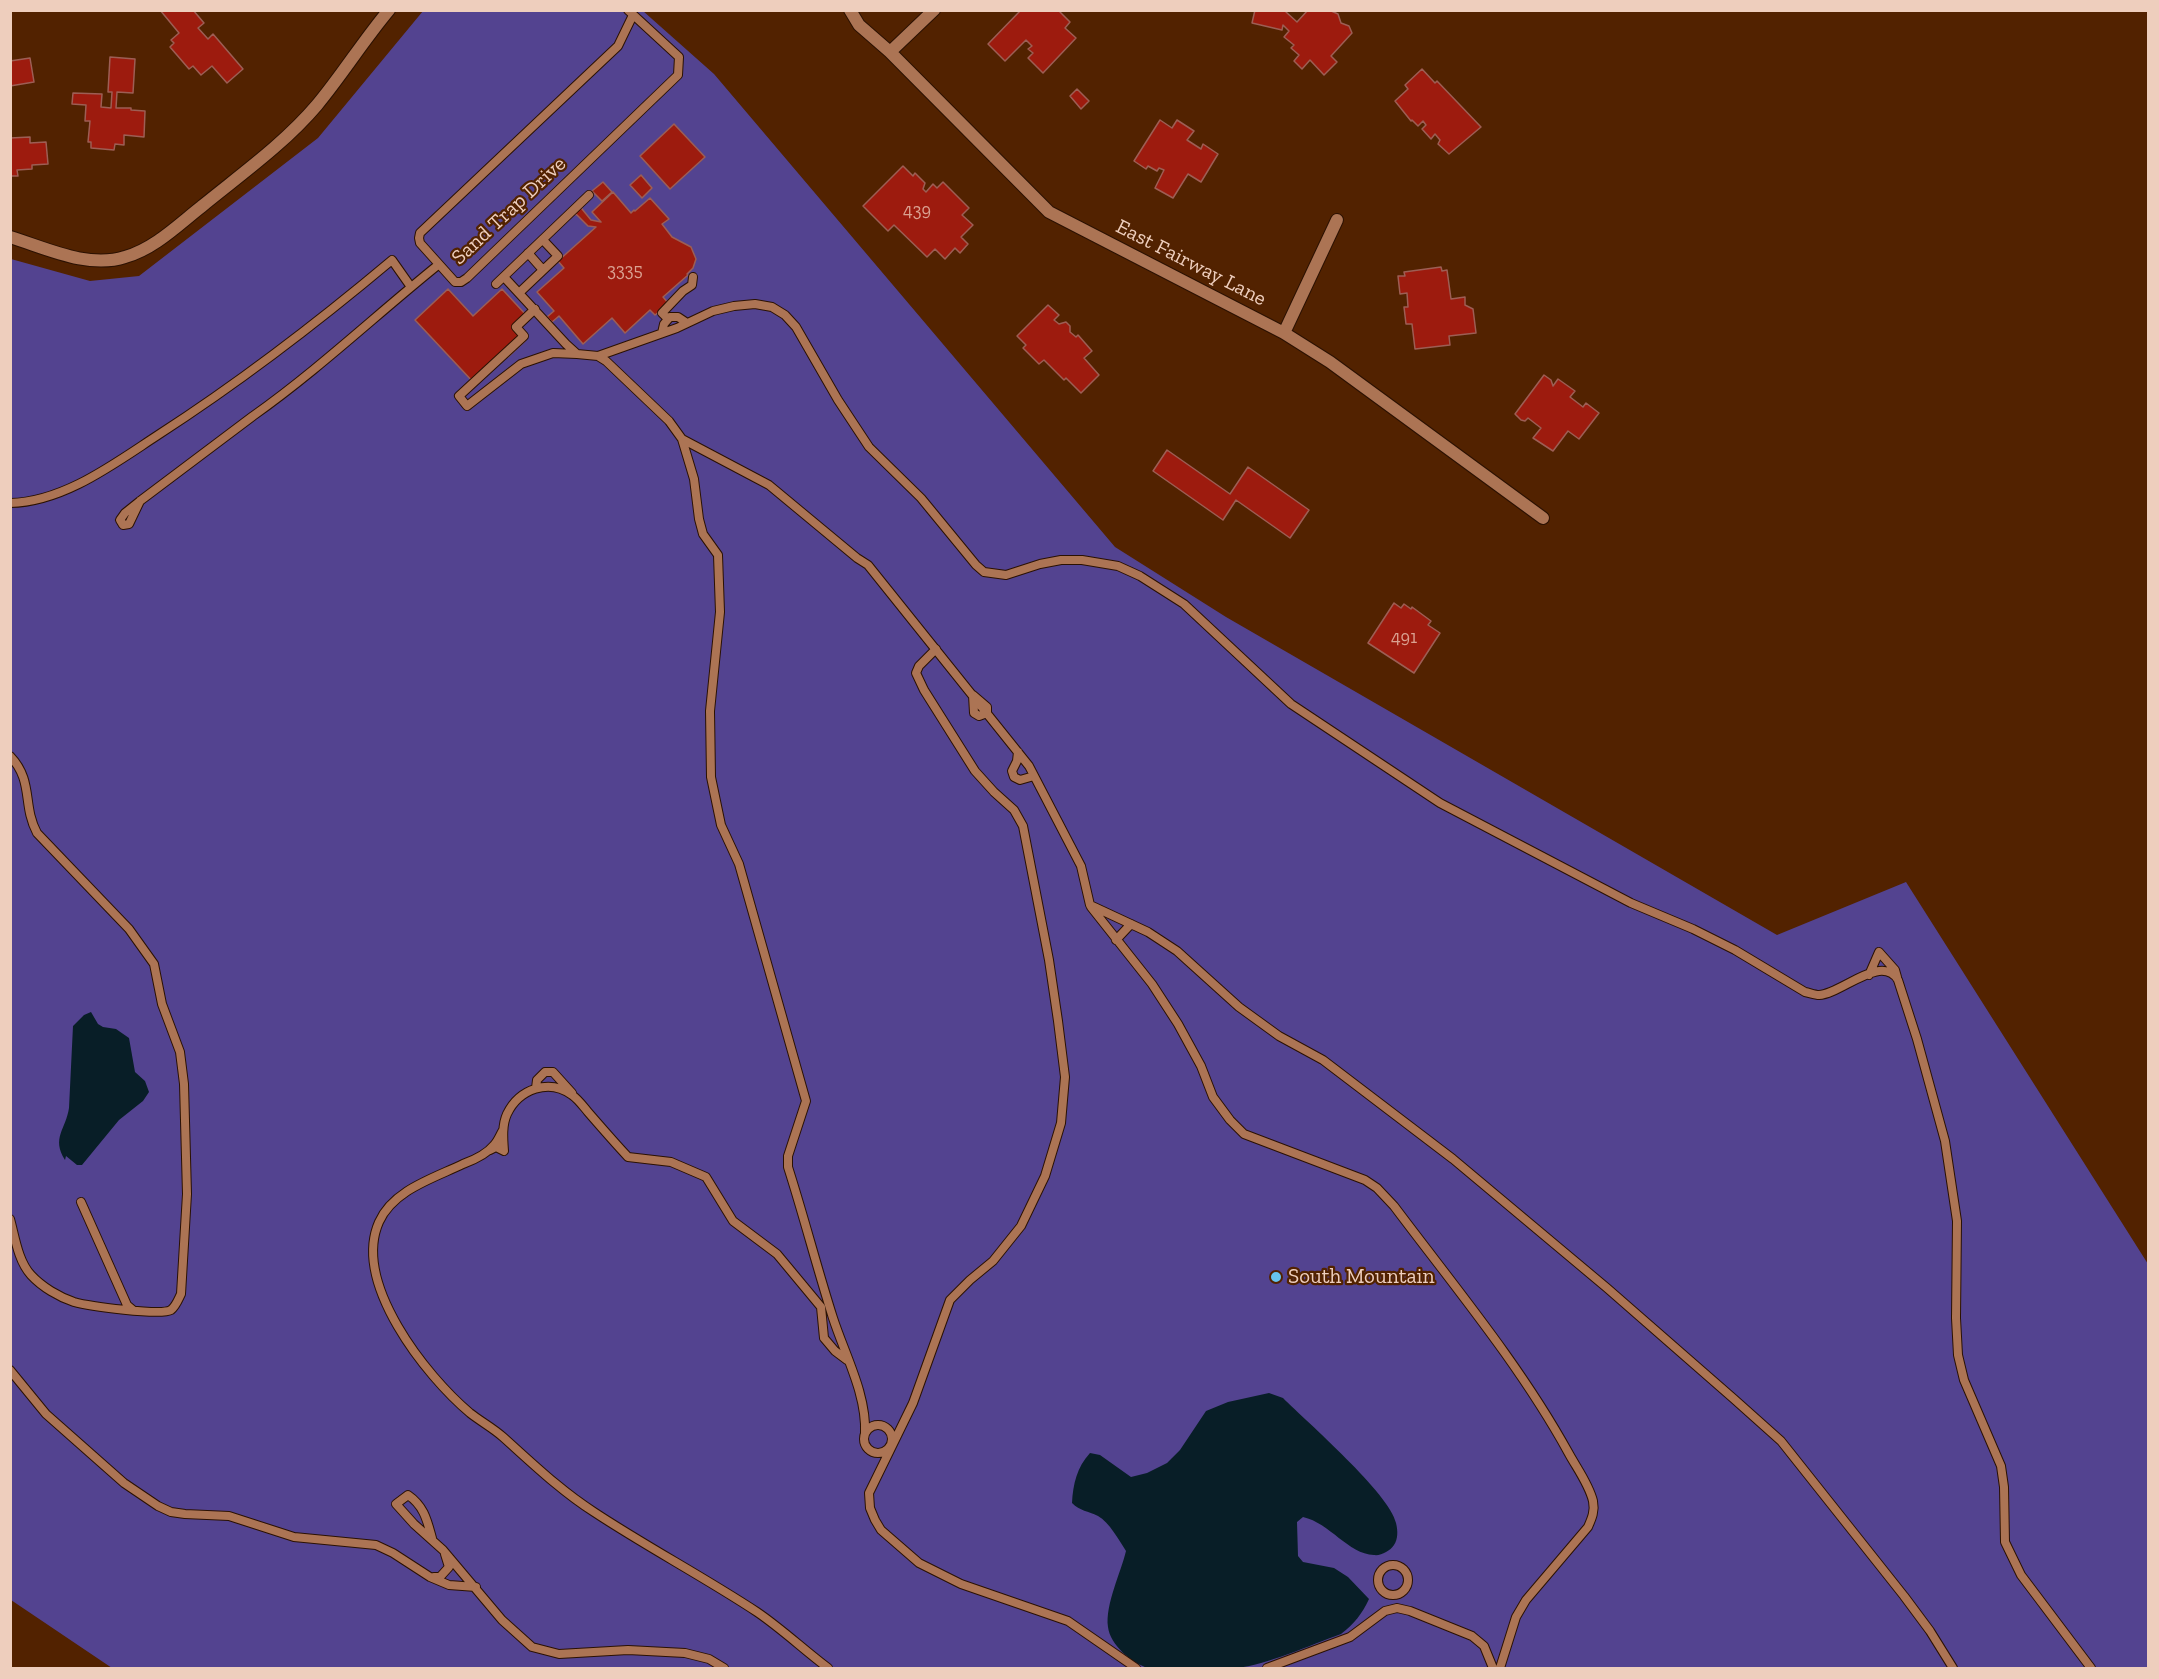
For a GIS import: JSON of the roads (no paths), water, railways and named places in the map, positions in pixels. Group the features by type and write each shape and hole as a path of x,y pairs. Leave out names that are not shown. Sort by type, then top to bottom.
{"street":[{"path":"10,237 72,256 99,261 124,258 146,248 285,139 316,106 388,10"},
{"name":"East Fairway Lane","path":"850,10 859,25 890,52 1048,212 1284,333 1330,362 1542,518"},
{"path":"890,52 934,10"},
{"path":"1284,333 1337,220"}],"lane":[{"name":"Sand Trap Drive","path":"140,501 305,377 438,265 454,282 461,282 467,278 678,75 679,57 631,13"},
{"path":"438,265 420,243 418,238 420,233 618,46 631,13"},
{"path":"496,284 589,195"},
{"path":"519,293 558,256 543,240"},
{"path":"528,254 543,270"},
{"path":"10,503 65,491 112,465 253,371 392,260 411,287"},
{"path":"504,277 577,354"},
{"path":"668,320 662,313 682,291 692,285 693,277"},
{"path":"535,309 516,327 524,336 459,396 467,406 521,364 553,353 598,356 662,333 713,311 754,304 772,307 785,315 796,327 838,400 869,447 921,498 965,553 984,572 1006,575 1061,560 1082,560 1118,566 1140,576 1184,604 1291,704 1398,777 1468,819 1631,903 1693,929 1735,950 1805,992 1818,995 1831,992 1853,980 1887,970 1898,980"},
{"path":"662,333 664,324 670,317 678,317 687,323"},
{"path":"598,356 643,394 669,421 682,439 694,479 703,534 718,555 720,612 710,711 711,777 721,825 740,864 806,1101 788,1156 788,1167 834,1322 869,1424 865,1443 876,1459 880,1470"},
{"path":"682,439 769,485 868,565 1018,752 1034,776 1081,866 1090,905 1152,984 1178,1024 1201,1066 1213,1098 1230,1120 1244,1134 1365,1180 1377,1188 1395,1206 1527,1387 1586,1485 1592,1499 1594,1513 1588,1527 1526,1600 1516,1617 1500,1668"},
{"path":"936,649 919,666 916,674 975,771 1014,810 1023,826 1049,960 1065,1077 1061,1123 1045,1176 1021,1226 1008,1244 993,1261 950,1300 913,1403 869,1493 870,1508 874,1520 891,1539 919,1563 961,1584 1068,1621 1137,1668"},
{"path":"1018,752 1012,771 1014,777 1020,780 1034,776"},
{"path":"10,756 19,765 24,776 29,813 37,833 116,915 154,964 162,1004 180,1052 184,1084 187,1194 181,1294 177,1303 170,1311 160,1313 74,1302 51,1291 29,1274 22,1261 10,1219"},
{"path":"1090,905 1148,932 1177,951 1239,1007 1279,1036 1323,1060 1453,1159 1607,1288 1766,1427 1781,1441 1904,1596 1930,1631 1953,1668"},
{"path":"1116,940 1131,924"},
{"path":"1869,975 1879,952 1895,970 1945,1141 1957,1221 1958,1355 1967,1387 2001,1466 2004,1487 2005,1542 2021,1575 2091,1668"},
{"path":"536,1088 537,1080 545,1072 553,1072 628,1157 671,1162 706,1177 733,1221 777,1254 821,1307 824,1338 832,1348 846,1358"},
{"path":"573,1095 558,1088 536,1088 516,1099 506,1116 503,1130 504,1150 496,1148 489,1151 418,1185 397,1200 379,1223 373,1251 378,1281 388,1308 403,1337 422,1363 462,1405 496,1431 548,1477 593,1512 758,1612 828,1668"},
{"path":"81,1202 127,1305 133,1310"},
{"path":"112,1308 120,1300 122,1292"},
{"path":"834,1322 846,1343 846,1358"},
{"path":"832,1348 838,1349 842,1344"},
{"path":"10,1370 46,1414 124,1483 158,1506 171,1512 185,1514 230,1516 294,1537 376,1545 430,1577 449,1585 476,1587"},
{"path":"869,1424 881,1426 898,1434"},
{"path":"869,1450 882,1453 890,1447 892,1438 888,1430"},
{"path":"432,1538 424,1512 416,1501 408,1495 396,1504 443,1550 502,1620 532,1647 559,1654 628,1650 685,1653 709,1659 724,1668"},
{"path":"430,1577 440,1577 449,1567 443,1550"},
{"path":"1403,1592 1399,1595 1389,1595 1380,1589 1378,1578 1383,1569 1393,1565 1402,1567 1408,1575 1408,1584 1400,1602 1404,1610"},
{"path":"1267,1668 1350,1637 1385,1611 1390,1603 1389,1595"},
{"path":"1385,1611 1397,1608 1404,1610 1472,1636 1484,1646 1493,1668"},
{"path":"1489,1659 1494,1666 1498,1664 1505,1652"}],"water":[{"path":"91,1012 98,1024 116,1029 129,1038 135,1072 145,1081 149,1092 143,1101 119,1120 82,1165 77,1165 66,1156 65,1160 59,1146 59,1139 69,1108 73,1026 84,1015"},
{"path":"1269,1393 1283,1398 1364,1477 1390,1510 1397,1529 1395,1543 1390,1549 1377,1555 1356,1549 1313,1520 1303,1517 1297,1522 1298,1556 1303,1562 1334,1568 1348,1577 1369,1599 1360,1614 1341,1634 1275,1659 1248,1666 1219,1669 1177,1670 1142,1666 1117,1647 1110,1634 1109,1609 1126,1551 1106,1522 1072,1503 1079,1470 1090,1453 1100,1455 1131,1477 1147,1473 1167,1463 1180,1450 1206,1411 1228,1402"}],"place":[{"name":"South Mountain","path":"1276,1277"}]}
